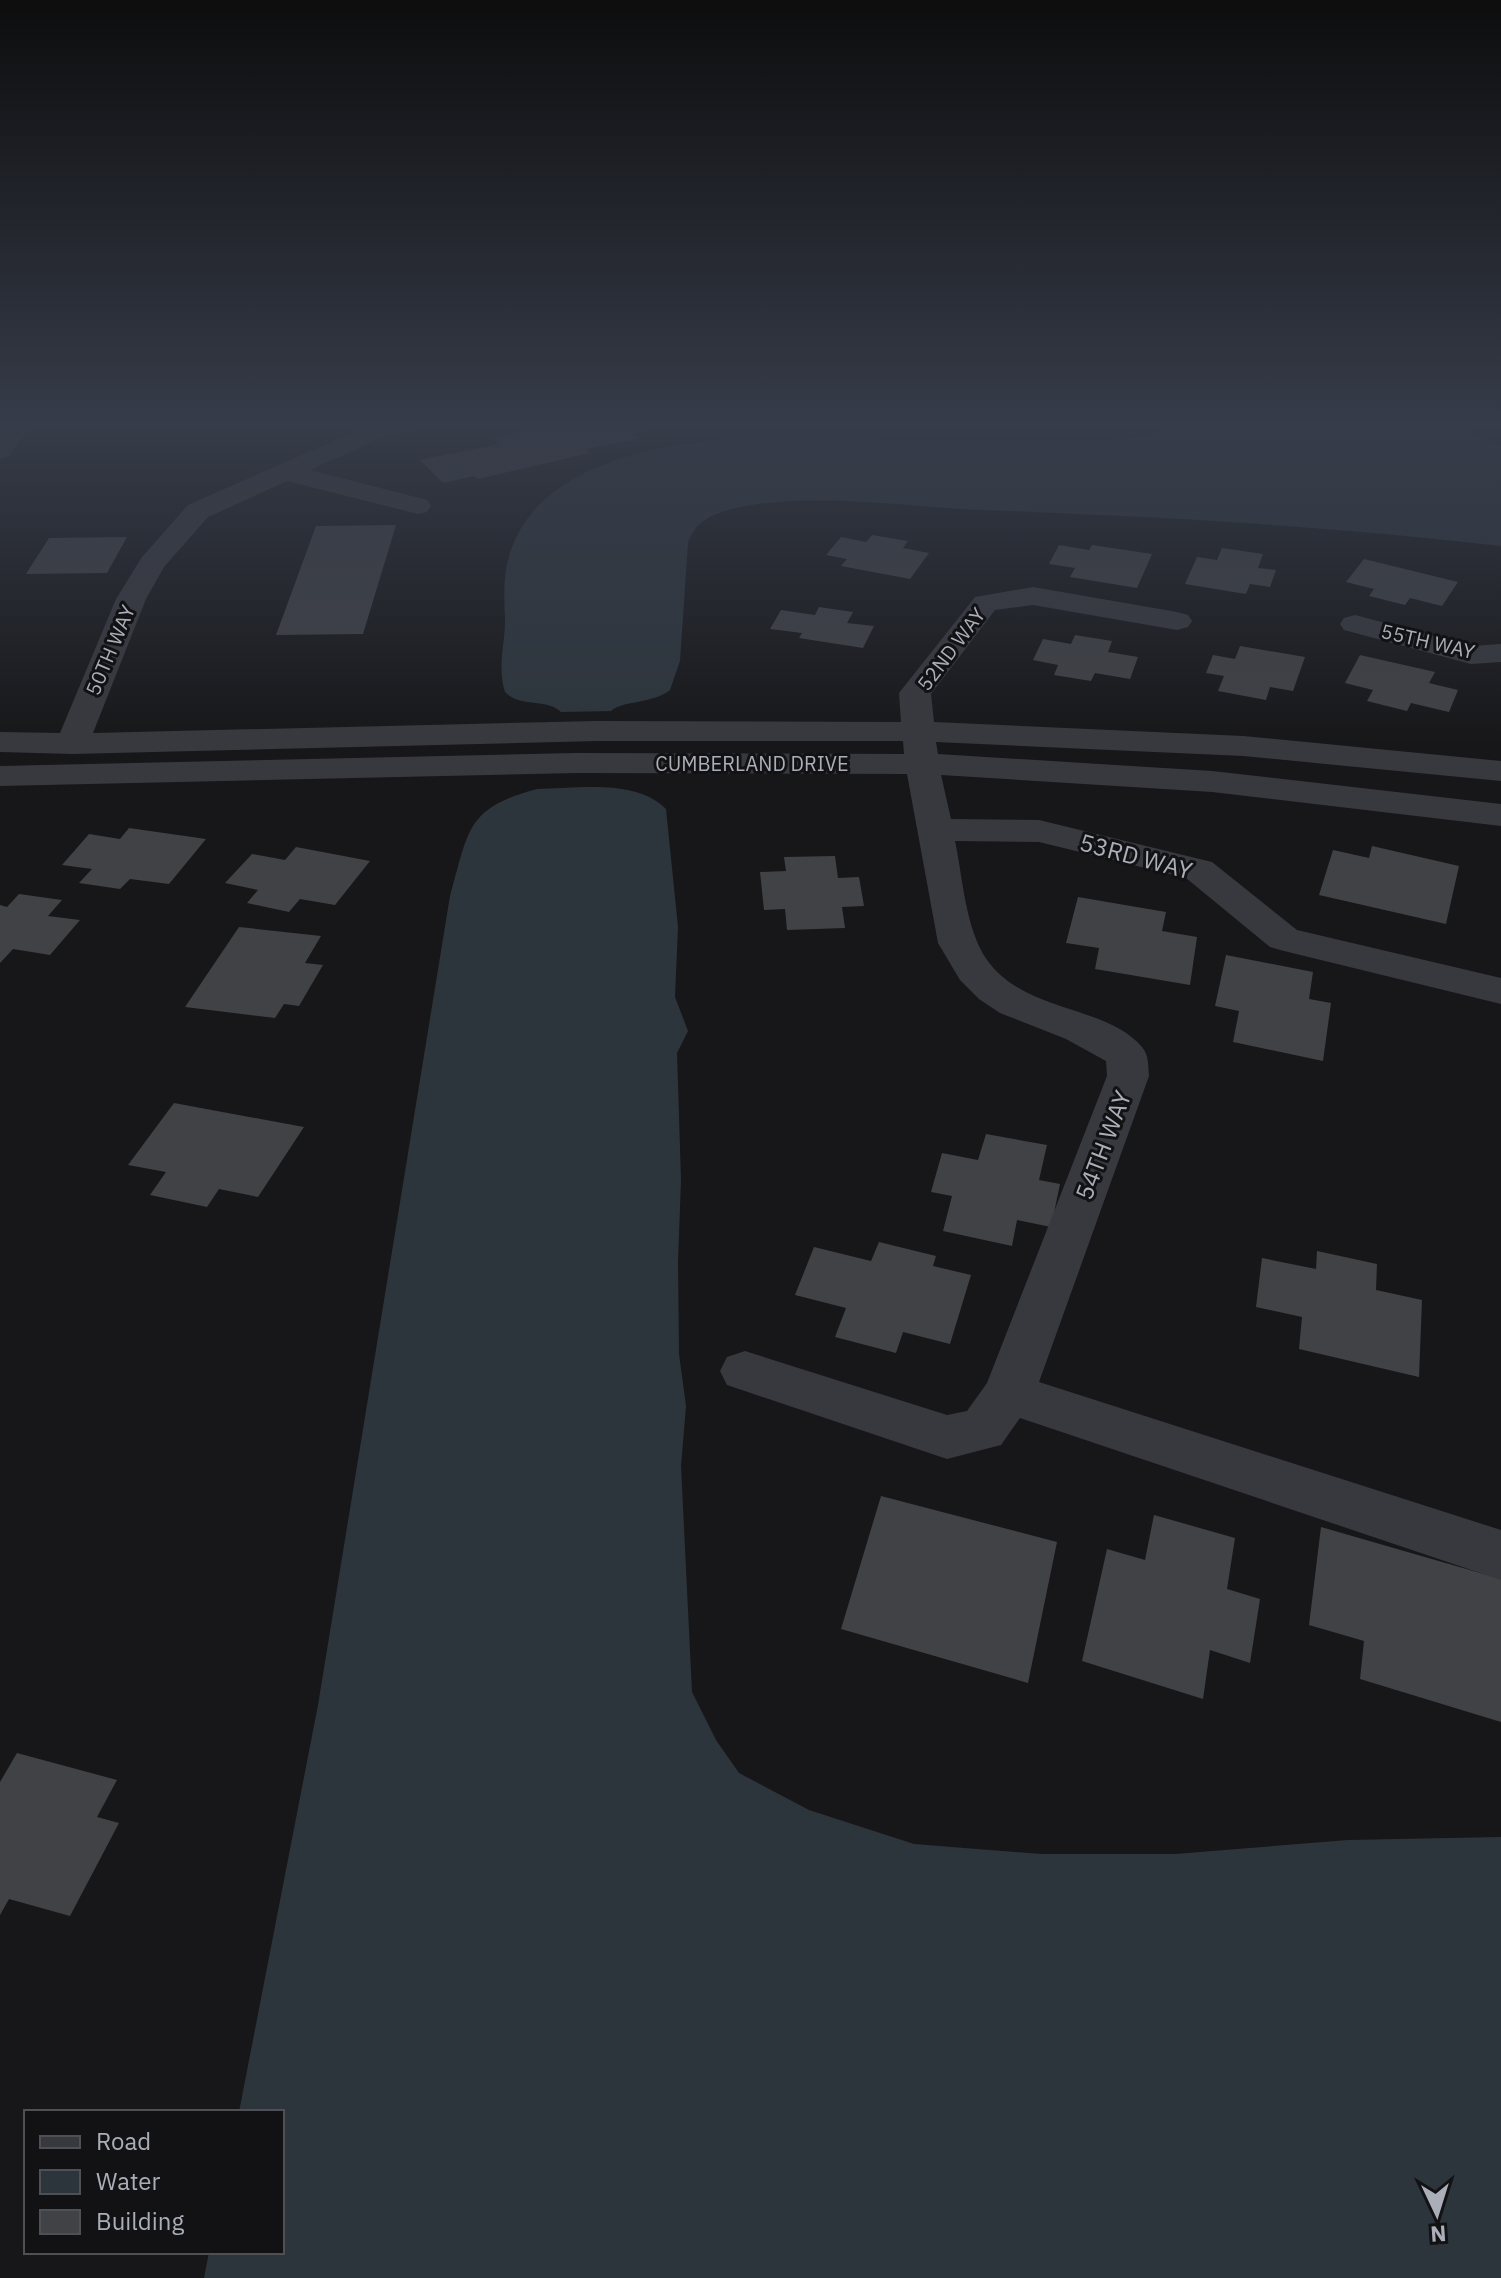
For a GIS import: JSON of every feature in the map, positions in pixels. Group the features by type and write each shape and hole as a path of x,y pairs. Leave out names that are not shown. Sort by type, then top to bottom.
{"street":[{"name":"50TH WAY","path":"72,744 131,599 152,563 179,532"},
{"name":"52ND WAY","path":"921,746 915,693 985,603 1033,596 1177,621"},
{"name":"55TH WAY","path":"1355,624 1471,655 1501,653"},
{"name":"CUMBERLAND DRIVE","path":"0,742 72,744 469,733 921,746 1286,748 1501,771"},
{"name":"CUMBERLAND DRIVE","path":"0,776 577,764 921,746 1083,772 1349,794 1501,815"},
{"name":"54TH WAY","path":"745,1371 947,1437 983,1430 1009,1393 1128,1076 1126,1055 1106,1038 1022,1009 998,994 966,961 957,943 921,746"},
{"name":"53RD WAY","path":"935,830 1039,831 1199,870 1284,939 1501,991"},
{"path":"1009,1393 1501,1555"}],"water":[{"path":"520,532 693,532 688,543 680,661 670,690 655,698 611,711 561,712 548,705 518,700 505,692 501,665 505,578 510,553"},
{"path":"1363,532 1501,532 1501,546"},
{"path":"604,787 638,793 666,809 678,927 675,997 688,1031 677,1053 681,1180 678,1261 679,1354 686,1406 681,1466 692,1692 716,1740 739,1773 809,1810 914,1844 1042,1854 1175,1854 1348,1840 1501,1837 1501,2278 204,2278 209,2254 284,2254 284,2110 239,2110 318,1705 450,896 461,855 474,825 483,814 513,796 537,789"}],"building":[{"path":"314,532 394,532 363,634 276,635"},
{"path":"872,535 908,541 903,548 929,553 910,579 841,566 847,559 826,555 841,537 866,542"},
{"path":"127,537 107,573 26,574 49,538"},
{"path":"1059,545 1089,550 1092,545 1152,554 1137,588 1070,577 1075,568 1049,564"},
{"path":"1222,548 1263,554 1258,568 1276,570 1270,587 1250,584 1246,594 1185,584 1197,557 1217,560"},
{"path":"1364,559 1458,582 1442,606 1410,598 1405,605 1369,596 1374,589 1346,582"},
{"path":"819,607 853,612 847,623 874,626 863,648 799,638 802,633 770,629 781,610 815,615"},
{"path":"1075,635 1112,641 1108,652 1138,657 1130,679 1095,673 1091,681 1054,675 1058,665 1033,660 1043,639 1071,644"},
{"path":"1240,646 1305,657 1293,691 1270,687 1266,700 1218,691 1224,676 1206,673 1213,655 1235,659"},
{"path":"1360,655 1435,672 1429,683 1458,690 1449,712 1411,703 1407,711 1367,701 1373,690 1345,683"},
{"path":"129,828 206,839 169,884 130,879 120,889 79,883 92,869 62,865 89,834 120,839"},
{"path":"1372,846 1459,866 1446,924 1319,895 1333,850 1369,858"},
{"path":"296,847 370,861 335,905 300,899 289,912 247,903 258,890 225,883 252,854 285,860"},
{"path":"835,856 838,878 859,877 864,906 842,907 845,928 787,930 785,909 764,910 760,872 786,871 784,857"},
{"path":"19,894 62,900 48,916 80,920 50,955 13,949 0,963 0,905 7,907"},
{"path":"1078,897 1166,912 1162,931 1197,937 1190,985 1095,969 1099,948 1066,943"},
{"path":"239,927 321,936 305,963 323,965 299,1006 284,1004 275,1018 185,1007"},
{"path":"1226,955 1313,972 1309,999 1331,1003 1323,1061 1233,1042 1239,1011 1215,1006"},
{"path":"174,1103 304,1127 258,1197 219,1189 207,1207 150,1195 166,1172 128,1165"},
{"path":"986,1134 1047,1145 1039,1180 1060,1184 1051,1227 1017,1220 1012,1246 943,1231 952,1196 931,1192 942,1153 978,1160"},
{"path":"879,1242 936,1256 933,1266 971,1275 950,1344 903,1332 896,1353 835,1337 846,1308 795,1295 814,1247 871,1261"},
{"path":"1317,1251 1377,1264 1376,1290 1422,1300 1419,1377 1299,1349 1302,1317 1256,1307 1262,1258 1316,1269"},
{"path":"881,1496 1057,1542 1028,1683 841,1629"},
{"path":"1154,1515 1235,1538 1227,1589 1260,1599 1250,1663 1210,1650 1203,1699 1082,1661 1107,1549 1145,1560"},
{"path":"1321,1527 1501,1579 1501,1722 1360,1679 1364,1641 1309,1625"},
{"path":"17,1753 117,1780 97,1817 119,1823 70,1916 9,1899 0,1915 0,1782"}]}
